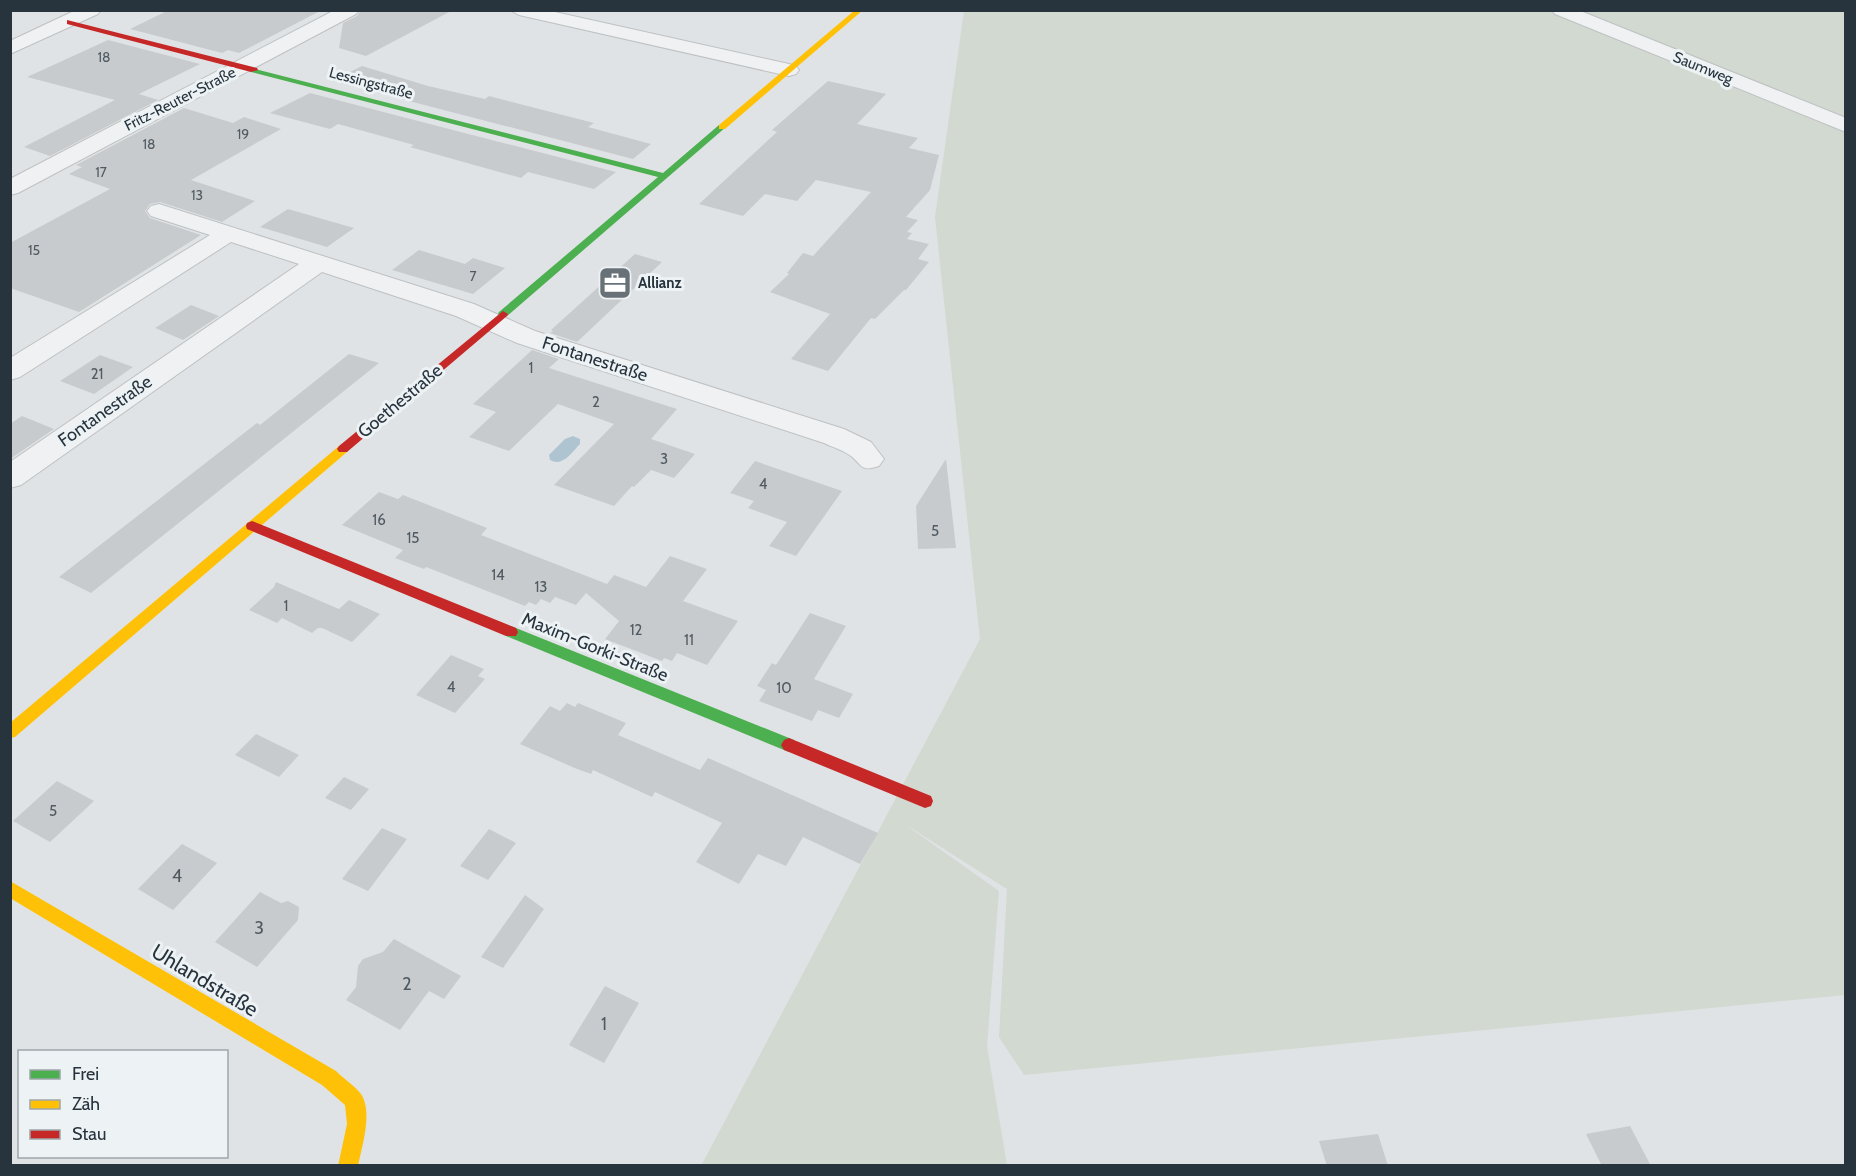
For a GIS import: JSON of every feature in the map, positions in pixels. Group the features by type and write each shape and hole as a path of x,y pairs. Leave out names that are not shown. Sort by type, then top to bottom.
{"street":[{"path":"10,48 92,10"},
{"name":"Fritz-Reuter-Straße","path":"10,188 350,10"},
{"path":"519,10 789,70"},
{"name":"Goethestraße","path":"10,732 860,10"},
{"name":"Saumweg","path":"1561,10 1845,126"},
{"name":"Lessingstraße","path":"70,22 664,177"},
{"name":"Fontanestraße","path":"159,211 465,310 526,337 834,436 861,449 869,459"},
{"path":"10,371 228,234"},
{"name":"Fontanestraße","path":"10,477 318,263"},
{"name":"Maxim-Gorki-Straße","path":"252,526 925,801"},
{"name":"Uhlandstraße","path":"10,889 329,1078 354,1100 357,1124 348,1166"}],"shaded area":[{"path":"964,11 1845,11 1845,995 1024,1075 999,1037 1007,889 903,823 999,891 987,1046 1007,1165 701,1166 980,639 935,217"}],"water":[{"path":"573,436 580,439 580,444 570,455 559,462 550,460 549,455 565,439"}],"building":[{"path":"169,10 322,10 239,53 228,50 222,53 130,29"},
{"path":"361,10 453,10 366,56 339,48 343,23 357,16"},
{"path":"108,40 200,64 139,94 158,100 50,156 24,147 115,100 27,77"},
{"path":"362,66 428,86 485,99 489,96 594,123 588,127 651,144 633,159 332,81"},
{"path":"828,81 886,94 857,124 918,138 909,148 939,155 930,190 906,217 918,220 907,232 912,233 907,239 929,244 918,259 929,262 906,290 875,319 871,318 828,371 791,359 830,314 770,292 789,274 787,273 803,253 813,256 871,192 816,180 797,201 765,194 743,216 699,204 777,132 772,130"},
{"path":"310,93 616,172 594,189 528,172 521,178 338,124 330,129 270,113"},
{"path":"184,108 233,123 244,117 281,129 191,180 255,201 222,222 160,202 150,204 145,211 150,218 201,235 79,312 10,288 10,243 110,189 69,174 82,167 76,165"},
{"path":"288,209 354,228 327,247 260,227"},
{"path":"419,250 465,264 473,258 505,268 473,294 392,270"},
{"path":"635,254 662,262 577,342 550,333 553,331 551,330"},
{"path":"191,305 219,316 183,340 155,328"},
{"path":"532,350 559,359 549,368 677,409 651,439 695,454 674,478 651,470 614,506 554,485 614,424 558,404 509,451 469,437 496,412 473,404"},
{"path":"349,354 379,363 91,593 59,577 257,423 260,425"},
{"path":"100,355 133,367 94,394 60,381"},
{"path":"22,416 54,429 10,459 10,424"},
{"path":"946,459 956,548 918,549 916,506"},
{"path":"755,461 842,491 796,556 769,546 787,522 748,508 754,501 730,493"},
{"path":"379,492 398,499 403,495 487,528 481,535 607,584 614,575 646,587 670,556 707,569 683,601 738,621 707,665 677,653 672,661 664,658 662,661 605,639 619,621 586,593 576,605 555,597 550,603 541,599 536,605 529,602 525,606 426,567 424,569 395,558 403,550 342,525"},
{"path":"276,582 339,609 349,600 380,614 352,642 322,628 312,633 282,618 277,623 249,610 274,587"},
{"path":"810,613 846,626 814,679 853,694 839,718 818,710 812,721 759,701 766,690 757,686 772,663 776,665"},
{"path":"451,655 484,669 478,676 485,679 455,713 416,695"},
{"path":"567,703 575,707 578,703 626,723 618,735 700,770 708,758 878,833 860,864 803,837 786,866 758,854 739,884 696,862 722,823 655,792 652,797 593,770 591,774 520,744 550,706 560,711"},
{"path":"256,734 299,755 279,777 235,755"},
{"path":"344,777 369,789 351,810 325,798"},
{"path":"57,781 94,801 50,842 13,821"},
{"path":"382,828 407,839 368,891 342,879"},
{"path":"489,829 516,843 488,880 460,866"},
{"path":"182,844 217,863 173,910 138,889"},
{"path":"260,892 281,903 288,901 299,907 298,920 257,967 215,942"},
{"path":"525,895 544,909 503,968 481,957"},
{"path":"394,939 461,976 444,999 429,991 400,1030 346,1000 356,987 358,966 363,959 383,952"},
{"path":"605,986 639,1003 604,1063 569,1045"},
{"path":"1630,1126 1651,1166 1602,1166 1586,1134"},
{"path":"1378,1134 1388,1166 1327,1166 1319,1141"}],"traffic: fast":[{"path":"254,70 665,176"},
{"path":"503,314 722,127"},
{"path":"511,632 789,745"}],"traffic: slow":[{"path":"722,127 860,10"},
{"path":"10,732 343,449"},
{"path":"10,889 329,1078 354,1100 357,1124 348,1166"}],"traffic: jam":[{"path":"70,22 254,70"},
{"path":"343,449 503,314"},
{"path":"252,526 511,632"},
{"path":"789,745 925,801"}],"place":[{"name":"Allianz","path":"615,283"}]}
